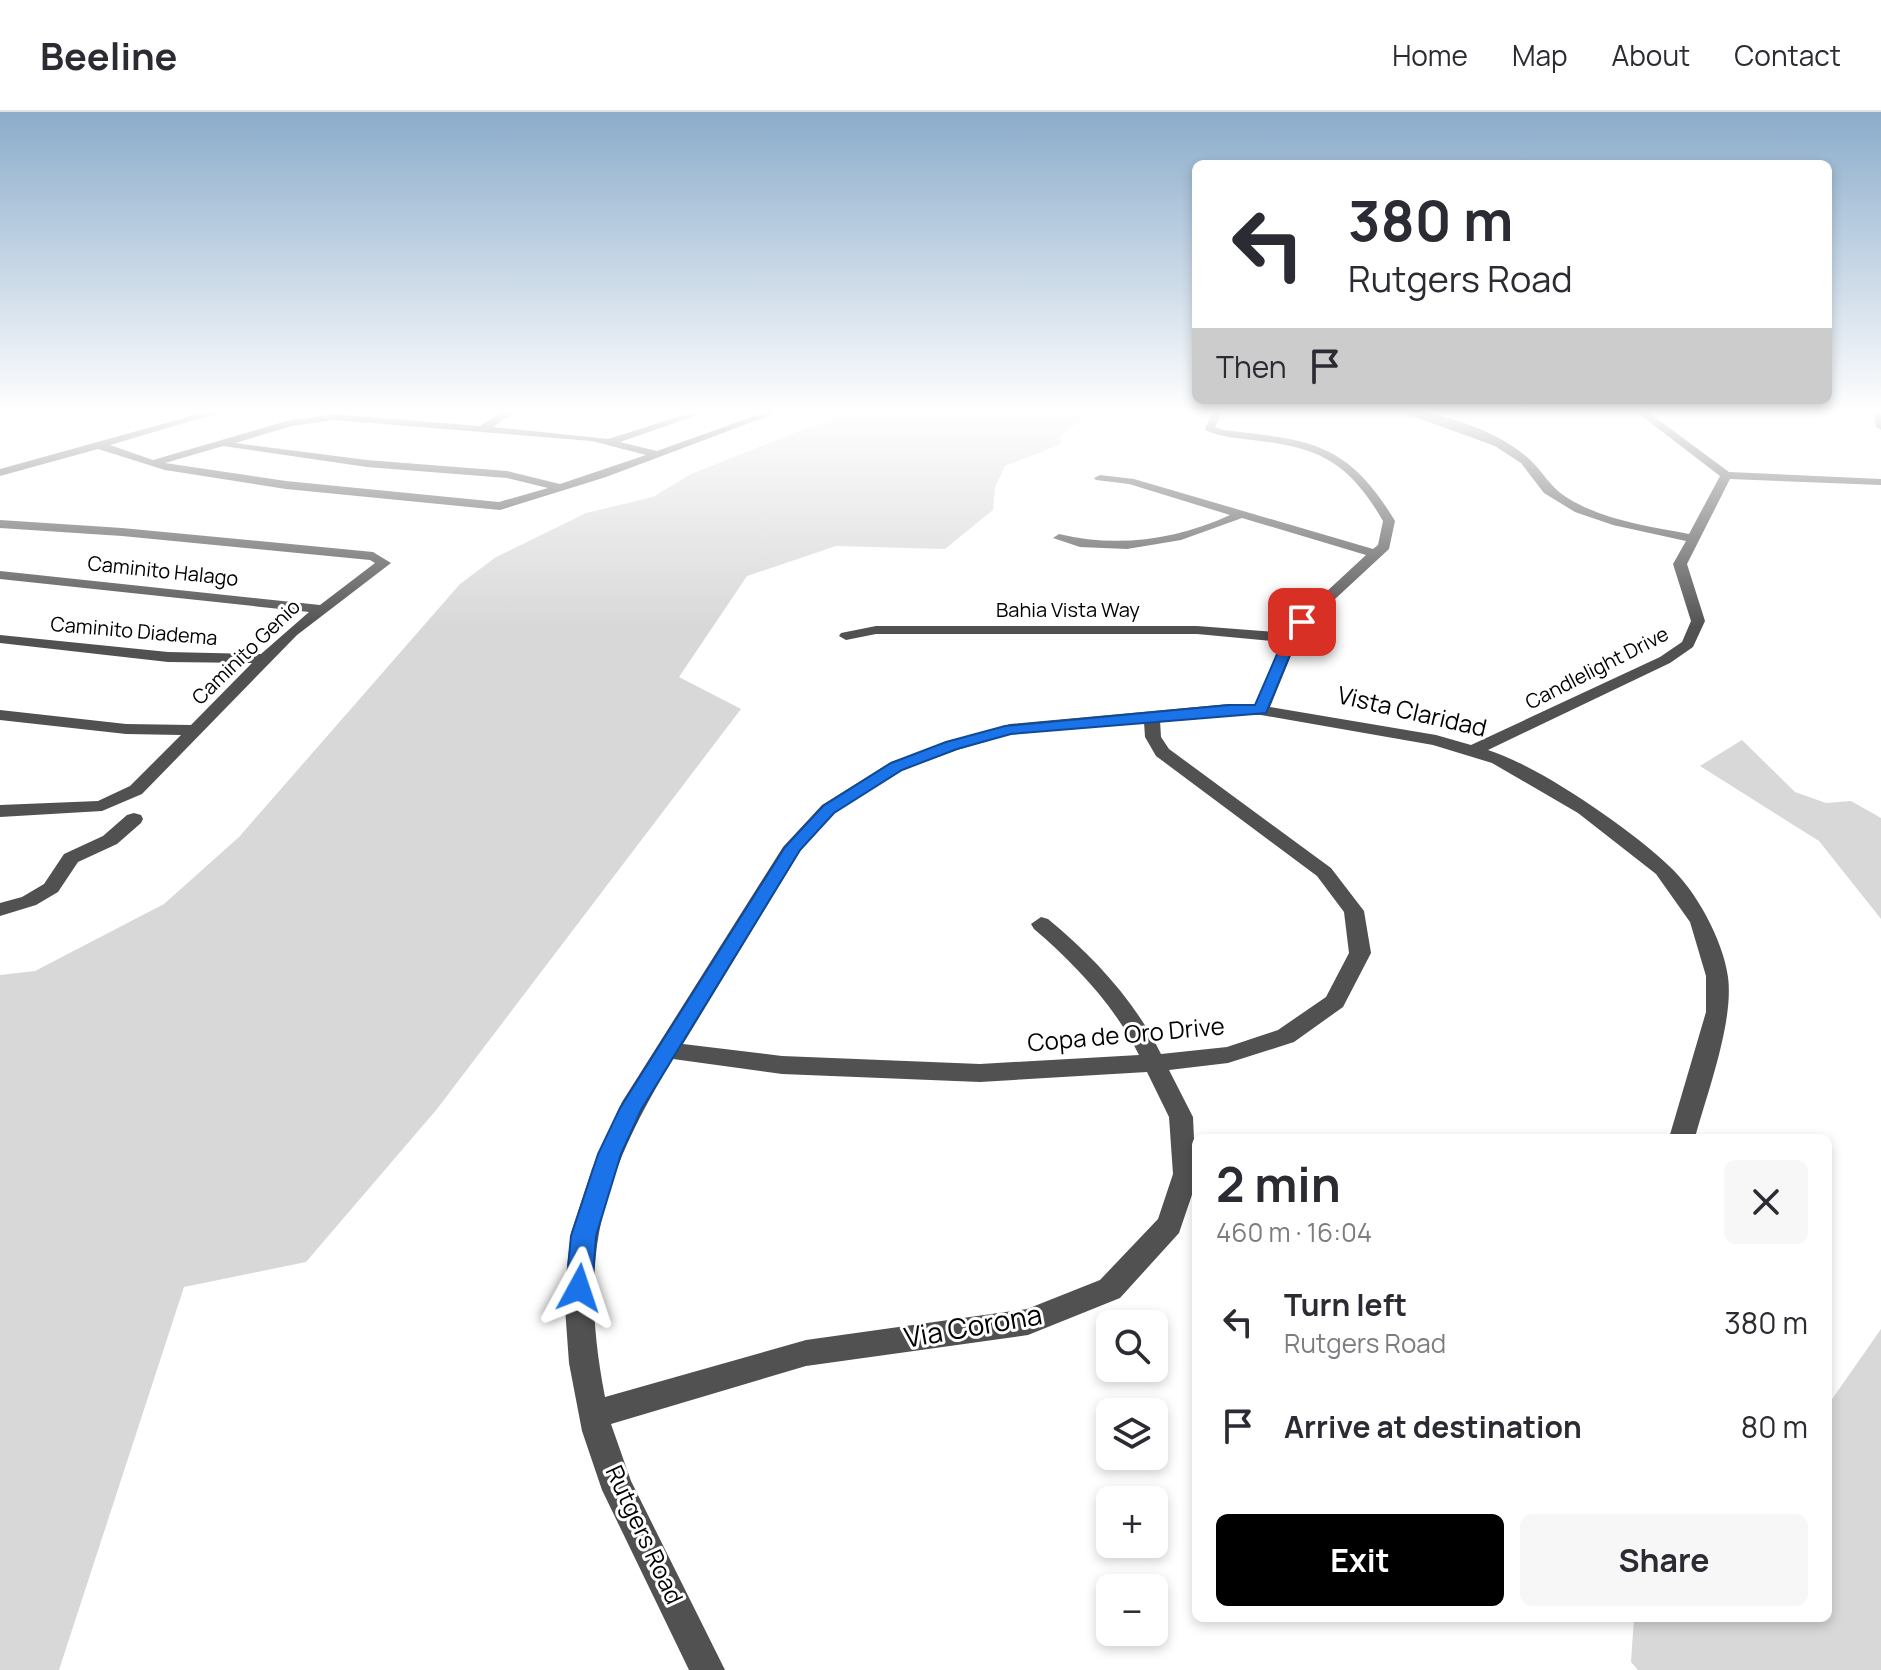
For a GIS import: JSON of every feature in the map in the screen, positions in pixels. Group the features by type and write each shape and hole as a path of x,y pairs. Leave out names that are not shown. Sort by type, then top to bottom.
{"street":[{"path":"272,483 457,499 500,506 576,483"},
{"path":"548,483 561,488"},
{"path":"1136,483 1376,554"},
{"path":"1261,710 1291,638 1302,622 1384,546 1389,521 1378,500 1362,483"},
{"path":"1542,483 1548,490 1611,520 1692,538"},
{"name":"Candlelight Drive","path":"1475,750 1665,660 1688,644 1698,621 1680,564 1722,483"},
{"path":"1059,538 1078,545 1093,545 1181,538 1218,527 1241,514"},
{"name":"Caminito Genio","path":"0,524 122,532 373,556 384,563 321,609 265,659 136,790 117,801 92,808 0,811"},
{"name":"Caminito Halago","path":"0,575 321,609"},
{"name":"Bahia Vista Way","path":"846,636 876,630 1197,630 1291,638"},
{"name":"Caminito Diadema","path":"0,639 168,657 265,659"},
{"name":"Rutgers Road","path":"707,1670 617,1488 594,1415 577,1315 584,1236 609,1154 631,1108 793,847 828,809 897,766 1010,729 1229,709 1261,710"},
{"name":"Vista Claridad","path":"1261,710 1361,725 1475,750 1498,759 1584,809 1663,870 1700,921 1717,976 1717,1012 1683,1134"},
{"path":"0,715 86,726 195,730"},
{"name":"Copa de Oro Drive","path":"669,1050 782,1065 980,1073 1154,1063 1228,1055 1286,1036 1335,1002 1360,953 1354,911 1324,872 1162,752 1153,737 1152,717"},
{"path":"0,910 29,901 51,888 71,858 110,840 134,819"},
{"name":"Via Corona","path":"594,1415 806,1353 1028,1322 1110,1289 1170,1225 1186,1174 1181,1117 1137,1028 1079,956 1041,924"}],"shaded area":[{"path":"677,483 997,483 993,510 945,549 836,546 747,576 679,677 741,709 437,1109 306,1262 184,1287 59,1670 0,1670 0,975 35,971 164,904 239,837 460,584 496,557 586,513 653,497"},
{"path":"1742,740 1795,792 1826,803 1851,801 1881,818 1881,919 1819,841 1700,766"},
{"path":"1881,1329 1881,1670 1638,1670 1631,1662 1634,1622 1832,1622 1832,1399"}],"route":[{"path":"579,1288 584,1236 609,1154 631,1108 793,847 828,809 897,766 1010,729 1229,709 1261,710 1291,638 1302,622"}]}
